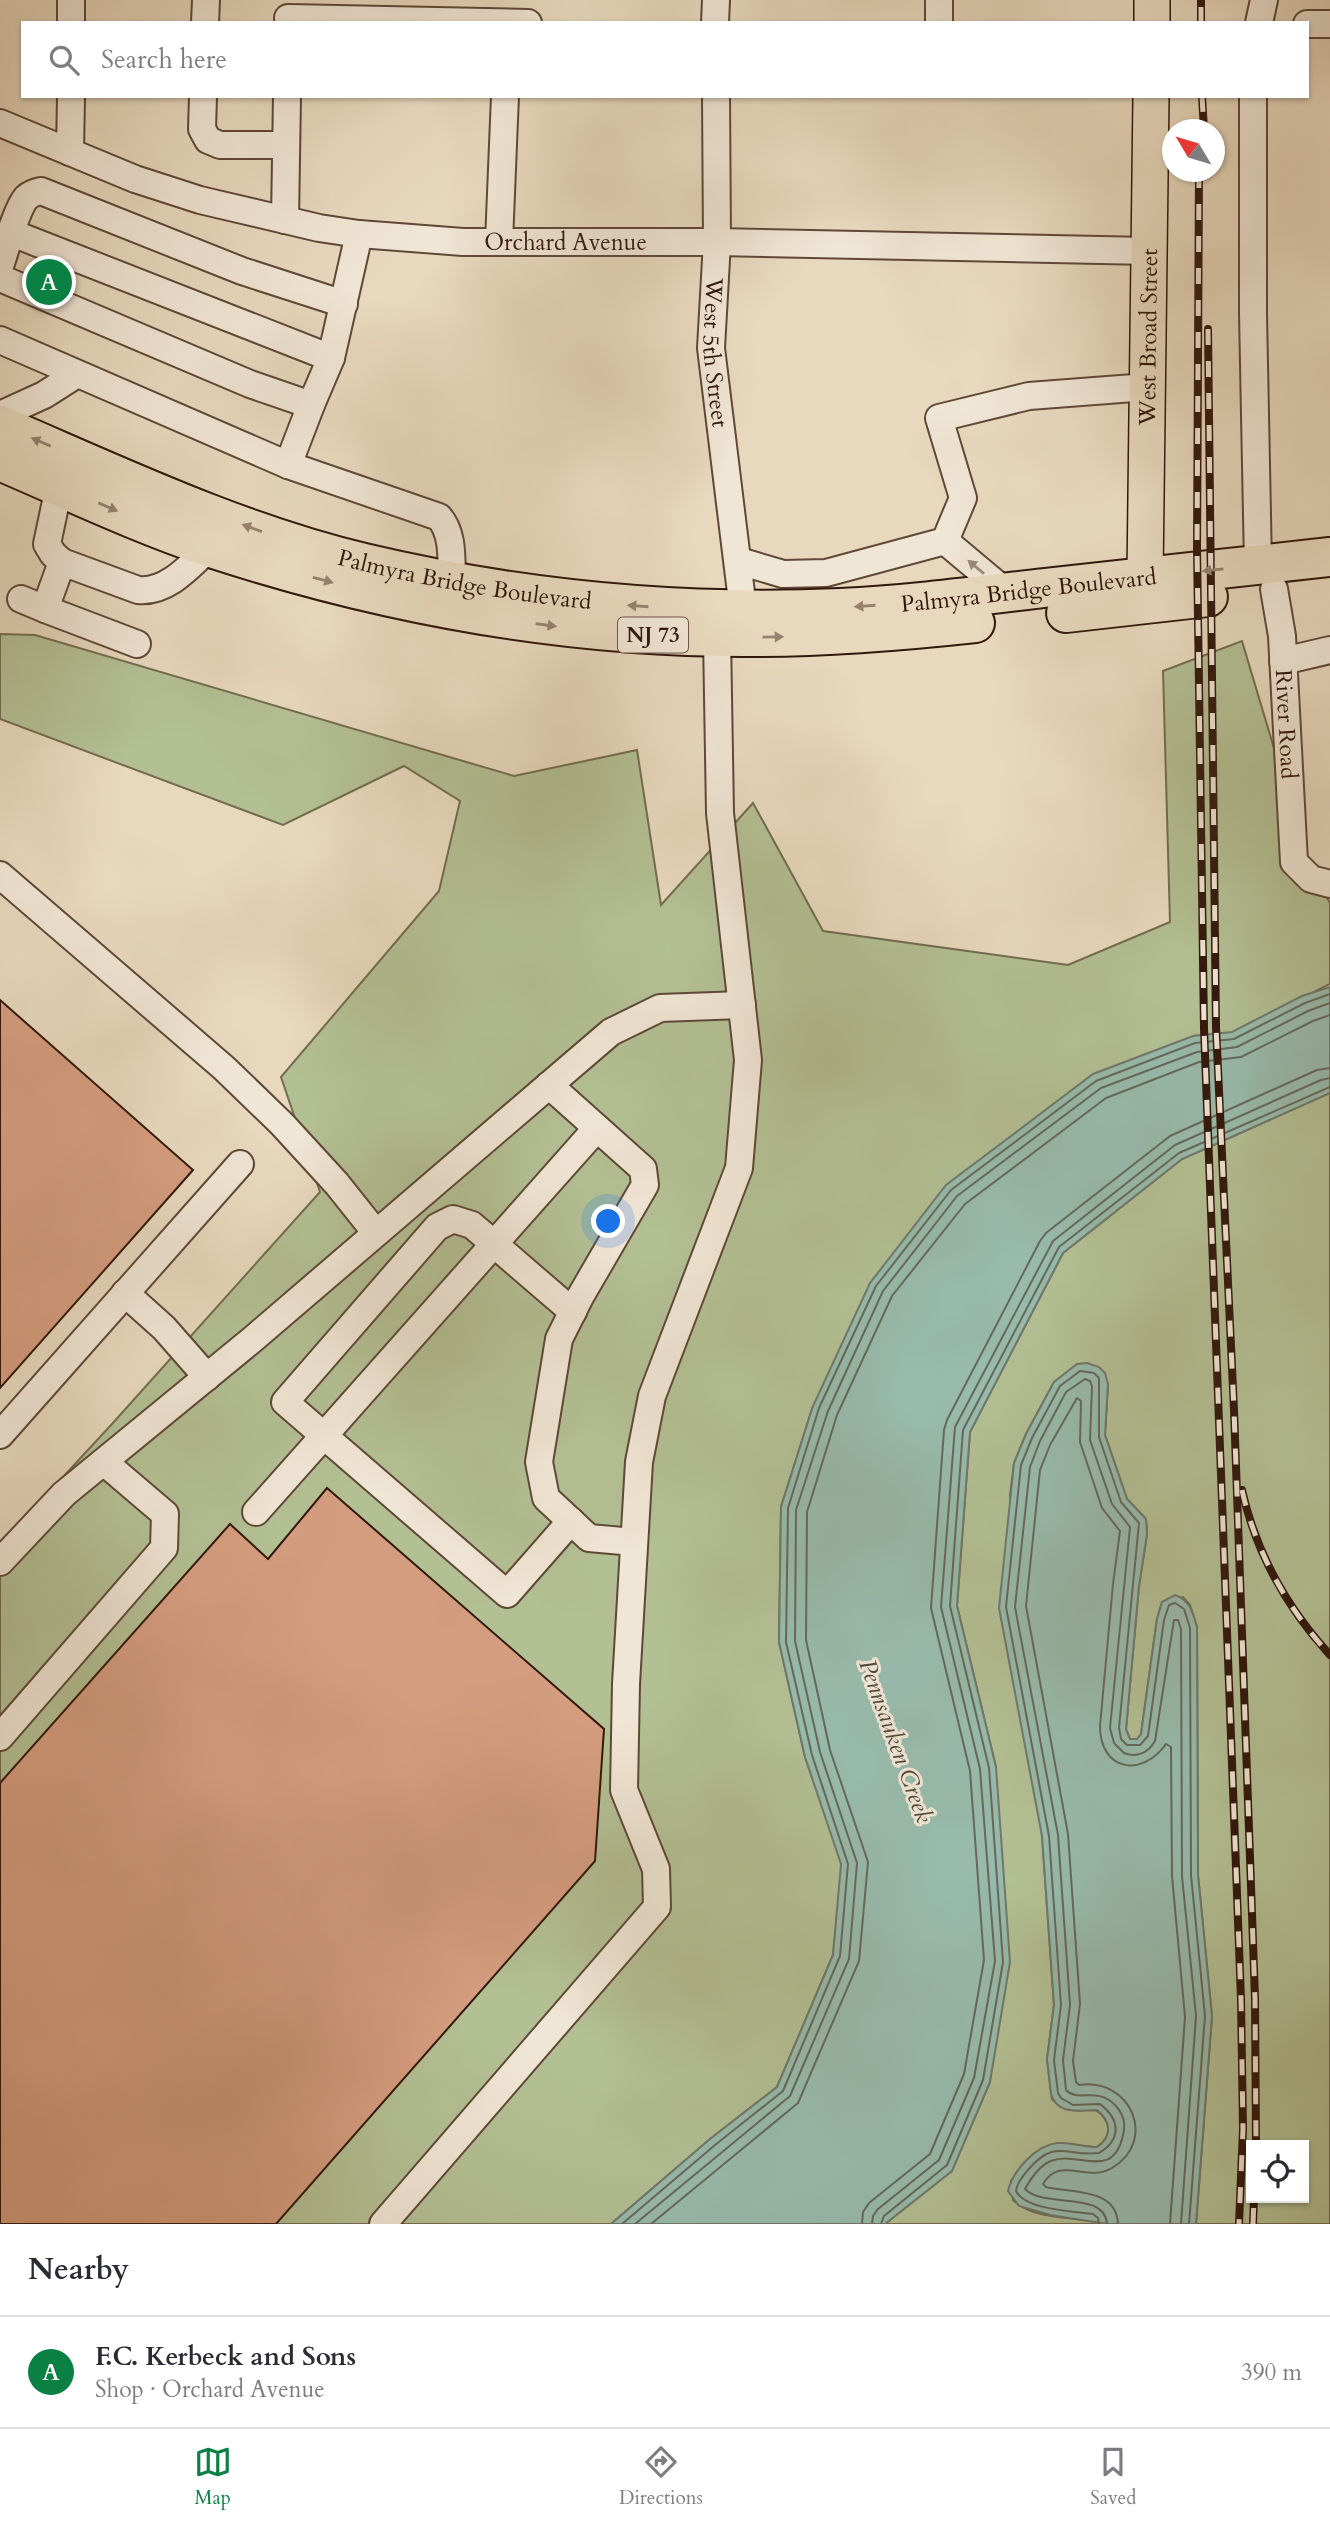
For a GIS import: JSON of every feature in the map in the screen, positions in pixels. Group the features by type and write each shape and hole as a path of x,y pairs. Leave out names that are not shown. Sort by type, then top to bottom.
{"highway":[{"name":"Palmyra Bridge Boulevard","path":"0,425 120,476 276,537 364,563 452,581 586,602 743,609 884,605 1145,577 1266,577 1330,584"},
{"name":"Palmyra Bridge Boulevard","path":"6,469 59,487 210,548 296,573 397,599 496,618 608,632 795,637 911,630 1266,577 1330,557"}],"main road":[{"path":"1152,0 1152,21"},
{"name":"West Broad Street","path":"1145,577 1151,98"}],"street":[{"path":"71,0 71,21"},
{"path":"205,0 205,21"},
{"path":"715,21 716,0"},
{"path":"939,0 939,21"},
{"path":"1259,21 1264,0"},
{"path":"288,13 501,17 519,21"},
{"path":"1309,24 1330,24"},
{"path":"70,152 71,98"},
{"path":"203,98 202,129 208,141 220,145 286,145"},
{"path":"285,220 287,98"},
{"path":"499,242 505,98"},
{"name":"West 5th Street","path":"716,98 717,243 711,348 743,609"},
{"path":"1253,98 1253,314 1266,577"},
{"name":"Orchard Avenue","path":"0,123 135,179 200,200 359,234 463,242 717,243 1149,251"},
{"path":"0,266 27,198 41,191 242,271 344,304"},
{"path":"12,233 331,358"},
{"path":"288,465 331,358 359,234"},
{"path":"0,278 250,384 311,405"},
{"path":"0,340 288,465 439,517 447,525 450,538 452,581"},
{"path":"0,415 44,395 77,374"},
{"path":"945,541 963,498 939,418 1029,396 1147,387"},
{"path":"59,487 47,544 62,562 138,590 151,592 182,574 210,548"},
{"path":"739,561 783,574 814,573 848,568 945,541"},
{"path":"945,541 1007,593"},
{"path":"62,562 33,604 137,644"},
{"path":"799,608 814,573"},
{"name":"River Road","path":"1266,577 1282,636 1294,862 1311,879 1330,884"},
{"path":"383,2224 657,1908 656,1869 624,1790 626,1684 639,1462 652,1396 739,1168 748,1060 720,813 717,637"},
{"path":"1283,661 1330,650"},
{"path":"0,875 224,1068 282,1124 337,1184 376,1233"},
{"path":"0,1562 64,1494 207,1377 611,1032 660,1008 742,1005"},
{"path":"549,1085 643,1169 645,1185 559,1339 539,1462 546,1498 589,1538 634,1542"},
{"path":"256,1512 597,1128"},
{"path":"0,1435 240,1164"},
{"path":"571,1521 507,1594 285,1402 437,1227 453,1219 472,1224 573,1312"},
{"path":"125,1293 164,1328 207,1377"},
{"path":"0,1737 164,1548 165,1514 104,1462"}],"shaded area":[{"path":"0,634 35,635 514,776 637,750 661,905 753,803 823,931 1068,965 1170,922 1163,671 1242,641 1310,869 1330,903 1330,984 1232,1033 1193,1036 813,1406 781,1507 779,1642 805,1757 842,1864 833,1955 777,2087 710,2139 611,2224 0,2224 0,1545 320,1192 281,1077 439,891 460,801 404,766 283,825 0,719"},
{"path":"1330,1093 1330,2224 1196,2224 1212,2016 1198,1875 1197,1627 1190,1605 1183,1597 1162,1602 1157,1619 1141,1734 1137,1739 1130,1739 1126,1729 1139,1586 1147,1534 1146,1519 1127,1499 1105,1435 1108,1384 1054,1382 1014,1463 1010,1495 1042,1836 1054,2005 1047,2060 1052,2099 1068,2109 1096,2110 1105,2119 1108,2133 1097,2147 1059,2144 1042,2149 1029,2159 1011,2181 1013,2200 1033,2212 1107,2224 885,2224 952,2170 990,2082 996,1767 957,1606 970,1432 1063,1253 1182,1159"}],"water":[{"name":"Pennsauken Creek","path":"1330,987 1330,1093 1182,1159 1063,1253 970,1432 957,1606 996,1767 1010,1962 990,2082 952,2171 885,2224 611,2224 710,2139 777,2087 833,1955 841,1864 805,1757 779,1642 781,1507 813,1406 870,1283 946,1185 1093,1074 1193,1036 1232,1032 1302,996"},
{"path":"1087,1363 1099,1367 1105,1373 1108,1384 1105,1435 1127,1499 1146,1519 1147,1534 1139,1586 1126,1729 1130,1739 1137,1739 1141,1734 1157,1619 1162,1602 1175,1595 1180,1597 1192,1612 1197,1627 1198,1875 1212,2016 1196,2224 1107,2224 1050,2215 1019,2206 1008,2191 1026,2160 1041,2149 1058,2143 1097,2147 1108,2133 1105,2119 1097,2110 1064,2109 1054,2101 1051,2094 1047,2059 1054,2005 1042,1836 999,1608 1014,1463 1054,1382 1077,1364"}],"building":[{"path":"0,1000 193,1170 0,1388"},
{"path":"327,1488 604,1729 595,1861 276,2224 0,2224 0,1783 230,1524 268,1559"}],"railway":[{"path":"1201,0 1201,21"},
{"path":"1202,98 1203,119"},
{"path":"1199,182 1197,549 1204,1028 1241,1999 1243,2129 1239,2224"},
{"path":"1208,329 1216,1027 1234,1410 1255,1998 1256,2140"},
{"path":"1242,1490 1256,1536 1275,1578 1300,1618 1330,1655"},
{"path":"1253,2224 1254,2203"}],"place":[{"name":"F.C. Kerbeck and Sons","path":"49,282"}]}
